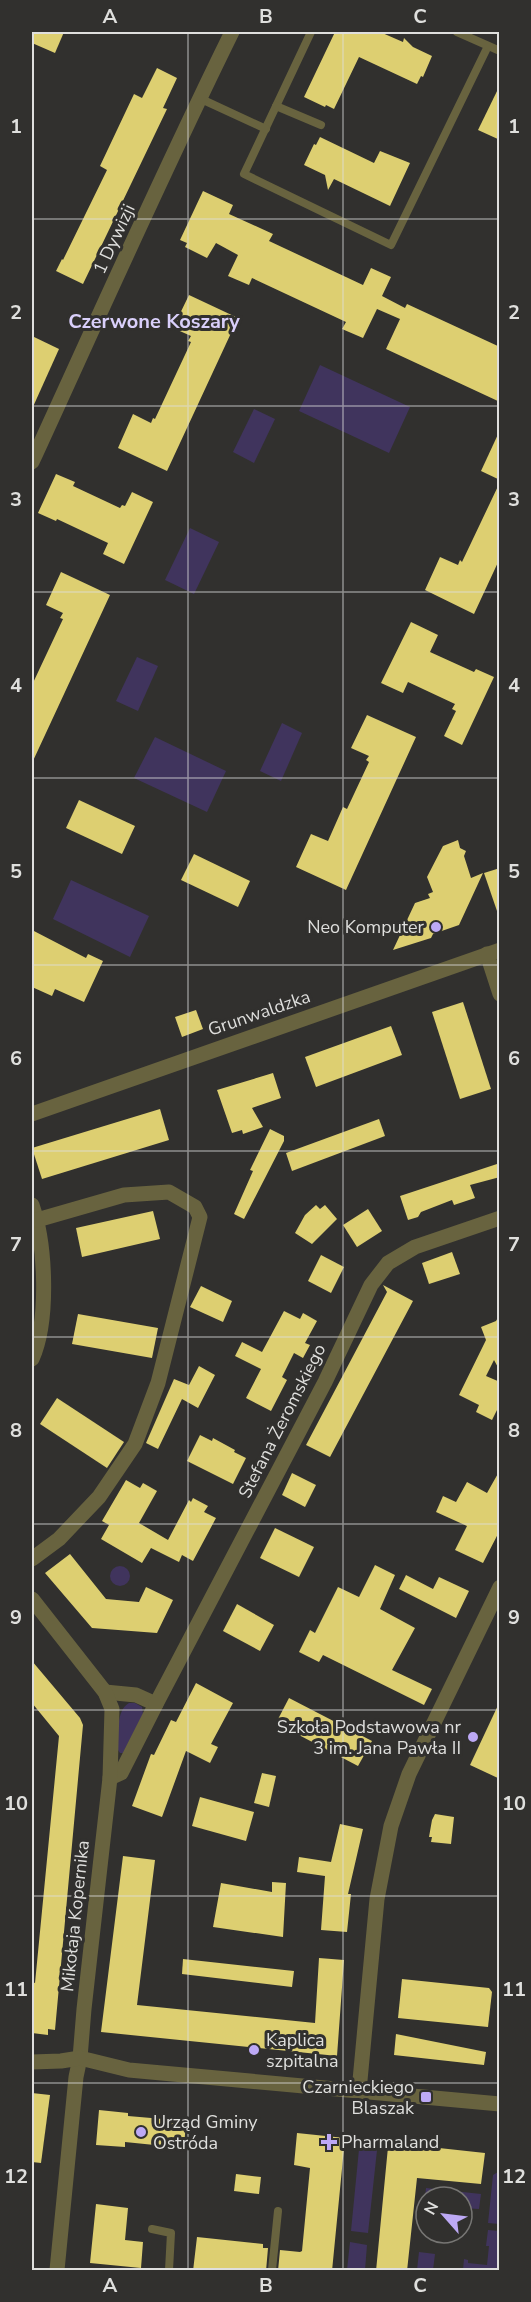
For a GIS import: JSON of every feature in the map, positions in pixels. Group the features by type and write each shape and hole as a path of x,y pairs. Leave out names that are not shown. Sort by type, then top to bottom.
{"street":[{"name":"1 Dywizji","path":"32,462 199,98 232,32"},
{"path":"493,952 500,994"},
{"name":"Grunwaldzka","path":"32,1114 493,952"},
{"path":"32,1359 38,1345 44,1297 39,1229 34,1213 123,1194 169,1192 195,1207 200,1217 158,1383 135,1444 99,1497 59,1539 32,1559"},
{"name":"Stefana Żeromskiego","path":"156,1704 326,1382 371,1285 388,1263 415,1247 500,1218"},
{"path":"358,2091 377,1899 391,1827 409,1774 500,1587"},
{"name":"Mikołaja Kopernika","path":"32,1599 105,1692 112,1708 110,1778 80,2058 76,2077 57,2271"},
{"path":"105,1692 136,1695 156,1704 121,1773 110,1778"},
{"path":"32,2062 80,2058 129,2070 500,2104"}],"lane":[{"path":"311,32 244,174 391,244 488,45"},
{"path":"457,32 500,51"},
{"path":"199,98 266,129"},
{"path":"276,106 321,125"},
{"path":"272,2271 278,2211"},
{"path":"152,2229 171,2234 170,2271"}],"shaded area":[{"path":"320,365 410,407 389,453 299,411"},
{"path":"254,409 275,419 254,463 233,452"},
{"path":"190,528 219,542 194,594 165,580"},
{"path":"137,657 158,666 138,711 116,701"},
{"path":"282,723 302,733 281,781 260,771"},
{"path":"155,737 226,771 207,812 134,778"},
{"path":"71,880 149,916 130,957 53,919"},
{"path":"116,1566 124,1566 130,1572 130,1580 124,1586 116,1586 110,1580 110,1572"},
{"path":"129,1703 142,1707 143,1714 123,1753 120,1753 118,1731 120,1718"},
{"path":"360,2139 378,2141 368,2233 351,2231"},
{"path":"499,2156 499,2224 488,2223 493,2175 498,2172"},
{"path":"474,2193 481,2194 479,2209 474,2209"},
{"path":"488,2230 499,2231 499,2270 463,2270 464,2259 468,2260 468,2263 487,2265"},
{"path":"350,2242 367,2245 365,2270 347,2270"},
{"path":"419,2252 435,2254 433,2270 417,2270"}],"building":[{"path":"32,32 64,32 55,53 32,43"},
{"path":"335,32 380,32 403,42 404,38 413,47 432,56 423,77 421,76 417,84 359,57 334,109 326,105 325,107 304,97"},
{"path":"157,68 177,78 163,108 167,109 83,284 56,271 107,170 100,166 134,94 142,98"},
{"path":"500,85 500,140 478,130"},
{"path":"320,137 374,163 380,151 410,163 390,206 334,179 328,190 325,175 304,165"},
{"path":"203,191 233,205 229,214 273,234 269,241 363,285 371,268 391,277 382,296 405,308 407,304 500,347 500,402 386,349 400,319 377,309 363,338 342,329 346,322 252,278 249,285 228,276 238,255 216,243 207,258 185,247 187,243 180,240"},
{"path":"189,295 238,318 167,471 118,448 133,414 151,423 153,418 155,419 191,342 188,341 191,336 173,328"},
{"path":"32,336 59,349 32,409"},
{"path":"500,430 500,480 481,471"},
{"path":"56,474 75,482 73,486 120,508 122,505 125,506 132,492 153,502 124,564 103,554 108,543 57,519 56,521 38,513"},
{"path":"500,482 500,558 474,614 425,590 440,557 458,565 460,560 462,562"},
{"path":"61,572 110,595 32,763 32,685 63,619 60,618 63,613 46,605"},
{"path":"411,622 438,635 430,652 474,672 476,669 494,677 462,745 444,736 456,711 452,709 455,704 408,682 403,693 381,683"},
{"path":"367,715 416,737 346,890 296,867 311,834 328,841 343,807 347,809 369,762 366,760 369,756 351,748"},
{"path":"79,800 135,826 122,854 66,828"},
{"path":"458,840 460,848 466,851 464,856 471,878 483,873 459,925 433,934 431,938 393,950 415,903 430,898 428,894 433,892 427,877 443,846"},
{"path":"194,854 250,881 238,907 181,880"},
{"path":"500,868 500,910 497,911 484,873"},
{"path":"32,930 86,958 88,954 103,961 84,1002 55,989 52,996 32,987"},
{"path":"463,1002 491,1089 460,1099 432,1012"},
{"path":"196,1010 203,1029 182,1037 175,1017"},
{"path":"391,1026 402,1055 316,1087 305,1057"},
{"path":"273,1073 281,1098 252,1108 263,1127 243,1134 242,1130 232,1133 217,1090"},
{"path":"160,1109 169,1140 42,1179 32,1148"},
{"path":"379,1119 385,1136 292,1171 286,1153"},
{"path":"270,1129 284,1136 284,1141 244,1219 234,1214 253,1171 250,1170"},
{"path":"500,1163 500,1177 470,1185 475,1198 454,1205 452,1200 421,1212 418,1217 408,1220 400,1196"},
{"path":"316,1205 320,1209 325,1205 337,1219 312,1244 295,1233 305,1215"},
{"path":"368,1209 382,1231 357,1247 343,1225"},
{"path":"153,1211 160,1239 82,1257 76,1228"},
{"path":"452,1252 460,1274 429,1284 422,1263"},
{"path":"321,1255 344,1267 331,1293 308,1281"},
{"path":"383,1285 413,1301 330,1457 306,1445 387,1292"},
{"path":"201,1286 232,1301 223,1322 190,1307"},
{"path":"284,1311 300,1319 303,1313 317,1321 305,1343 310,1345 303,1358 294,1353 282,1377 287,1380 271,1411 246,1398 261,1369 235,1356 242,1342 262,1352"},
{"path":"78,1314 158,1328 152,1358 72,1344"},
{"path":"500,1314 500,1371 494,1360 486,1376 500,1382 500,1404 492,1420 476,1412 479,1405 459,1395 486,1340 481,1327 496,1321"},
{"path":"199,1366 215,1375 198,1408 182,1399 158,1449 146,1443 174,1379 189,1385"},
{"path":"57,1398 124,1442 107,1468 40,1424"},
{"path":"200,1435 212,1441 213,1438 246,1458 233,1484 187,1461"},
{"path":"500,1470 500,1530 483,1563 455,1550 467,1526 436,1512 443,1496 456,1502 467,1482 487,1493"},
{"path":"292,1473 316,1485 305,1507 282,1495"},
{"path":"126,1480 140,1488 143,1483 157,1491 139,1523 168,1540 189,1500 191,1502 193,1498 208,1506 204,1512 216,1518 193,1561 182,1555 179,1562 151,1548 142,1563 101,1539 109,1525 102,1521"},
{"path":"275,1528 314,1547 299,1577 260,1558"},
{"path":"70,1554 106,1599 139,1602 146,1587 173,1600 157,1633 92,1628 45,1573"},
{"path":"375,1565 395,1575 380,1609 415,1628 392,1670 432,1689 424,1705 323,1655 319,1662 299,1652 310,1630 315,1633 338,1587 359,1597"},
{"path":"406,1575 433,1589 439,1577 469,1591 456,1618 399,1589"},
{"path":"237,1604 274,1625 260,1651 223,1631"},
{"path":"32,1661 80,1718 83,1725 55,2030 48,2029 48,2035 32,2033 32,1982 35,1983 59,1736 32,1703"},
{"path":"196,1683 233,1703 211,1744 218,1747 210,1763 186,1751 162,1817 132,1806 151,1754 154,1755 171,1720 176,1722"},
{"path":"289,1698 372,1741 358,1766 276,1723"},
{"path":"500,1701 500,1779 470,1765"},
{"path":"262,1773 276,1776 269,1807 254,1803"},
{"path":"200,1797 254,1812 246,1841 192,1826"},
{"path":"435,1814 454,1817 451,1844 431,1842 432,1837 429,1837"},
{"path":"340,1824 363,1829 348,1894 351,1894 347,1932 321,1930 325,1876 297,1872 299,1857 331,1862"},
{"path":"123,1856 155,1860 137,2005 315,2023 319,1958 344,1960 337,2056 101,2032"},
{"path":"272,1882 286,1883 283,1937 213,1927 221,1883 272,1892"},
{"path":"183,1959 294,1971 292,1987 182,1974"},
{"path":"402,1979 489,1988 492,1992 488,2027 398,2018"},
{"path":"396,2034 486,2052 484,2065 394,2055"},
{"path":"32,2093 50,2095 41,2163 32,2162"},
{"name":"Urząd Gminy Ostróda","path":"99,2110 128,2113 128,2116 186,2121 184,2148 125,2142 125,2147 96,2145"},
{"path":"297,2133 345,2138 332,2271 278,2271 280,2250 302,2251 310,2168 294,2165"},
{"path":"393,2143 485,2153 481,2184 417,2178 416,2185 414,2185 407,2271 376,2271 388,2147"},
{"path":"236,2174 261,2177 259,2194 234,2191"},
{"path":"96,2204 128,2208 125,2240 143,2242 141,2268 90,2263"},
{"path":"197,2237 263,2244 263,2248 268,2248 266,2271 193,2271"}],"place":[{"name":"Neo Komputer","path":"436,927"},
{"name":"Szkoła Podstawowa nr 3 im. Jana Pawła II","path":"473,1737"},
{"name":"Kaplica szpitalna","path":"254,2050"},
{"name":"Czarnieckiego Blaszak","path":"426,2097"},
{"name":"Urząd Gminy Ostróda","path":"141,2132"},
{"name":"Pharmaland","path":"329,2142"}],"district":[{"name":"Czerwone Koszary","path":"154,321"}]}
